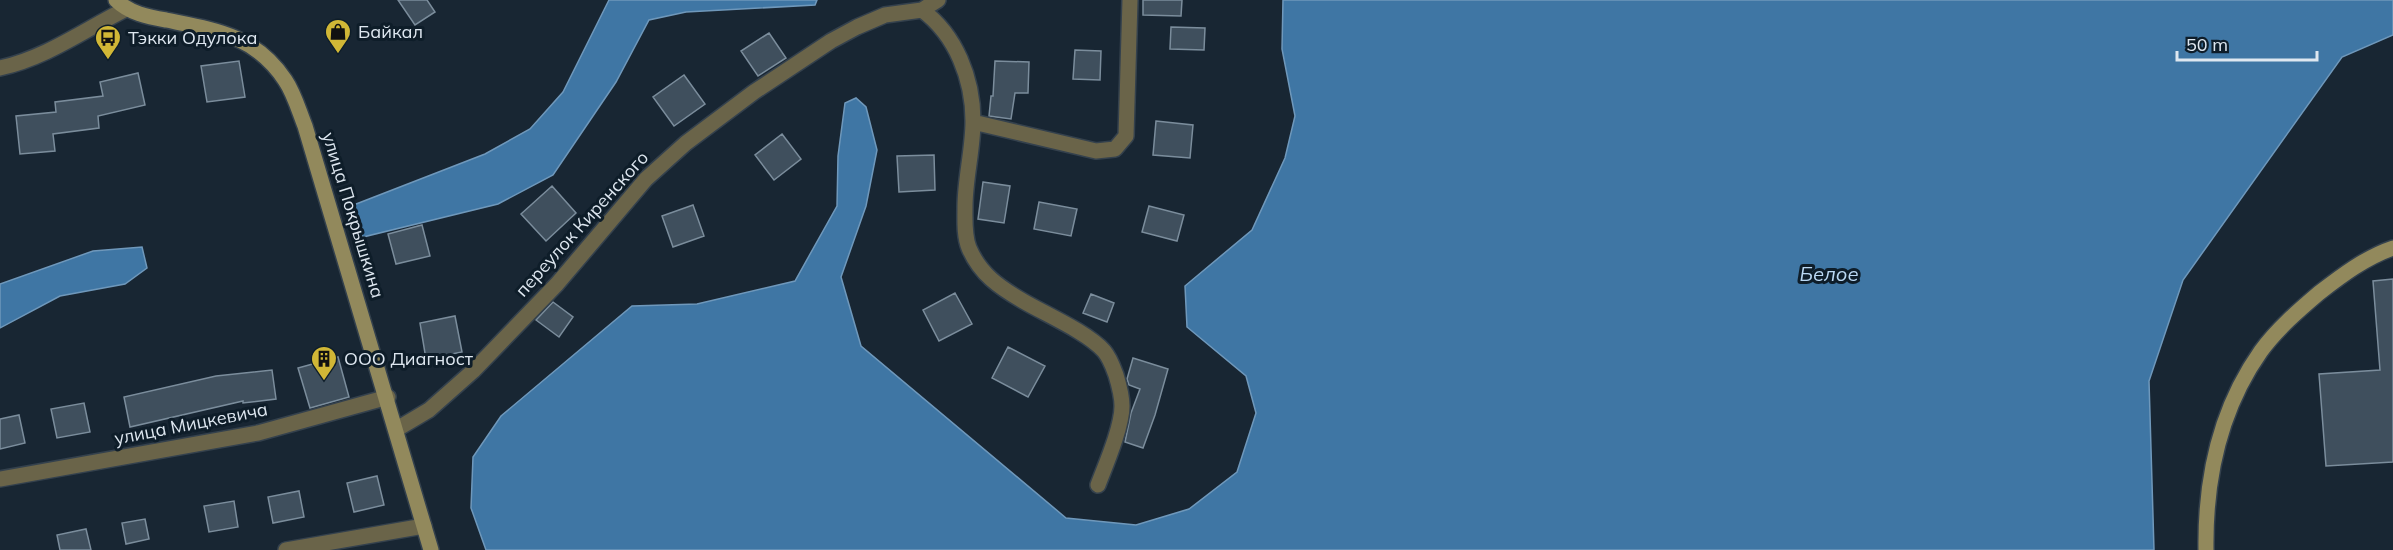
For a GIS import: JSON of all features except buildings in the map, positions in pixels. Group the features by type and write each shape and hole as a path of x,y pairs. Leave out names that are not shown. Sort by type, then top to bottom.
{"street":[{"name":"переулок Киренского","path":"397,429 429,410 473,371 557,284 646,179 686,143 754,92 831,41 885,15 922,9 938,0"},
{"path":"973,122 1096,151 1115,149 1126,136 1130,0"},
{"path":"0,68 58,48 121,5"},
{"name":"улица Покрышкина","path":"121,5 229,35 255,47 270,60 286,81 305,126 388,397 431,550"},
{"path":"922,9 937,21 953,43 972,98 973,122 965,188 965,223 967,244 977,266 999,287 1090,340 1104,351 1113,365 1121,392 1122,408 1111,451 1098,485"},
{"path":"2206,550 2207,499 2215,450 2234,400 2261,351 2295,313 2341,275 2393,248"},
{"name":"улица Мицкевича","path":"0,480 258,434 388,397"},
{"path":"286,550 424,526"}],"water":[{"path":"609,0 817,0 815,5 686,12 649,20 616,82 553,175 498,204 363,237 351,206 485,154 530,129 563,92"},
{"name":"Белое","path":"1283,0 2393,0 2393,35 2342,57 2183,280 2149,381 2154,550 486,550 471,508 473,457 501,416 632,306 697,304 795,281 837,206 838,156 845,103 856,98 866,107 877,150 866,206 841,277 861,346 1066,518 1136,525 1189,509 1237,472 1256,413 1246,376 1187,327 1185,286 1252,230 1285,158 1295,116 1282,49"},
{"path":"142,247 147,268 125,284 60,296 0,328 0,284 93,251"}],"place":[{"name":"Байкал","path":"338,55"},
{"name":"Тэкки Одулока","path":"108,61"},
{"name":"ООО Диагност","path":"324,382"}]}
